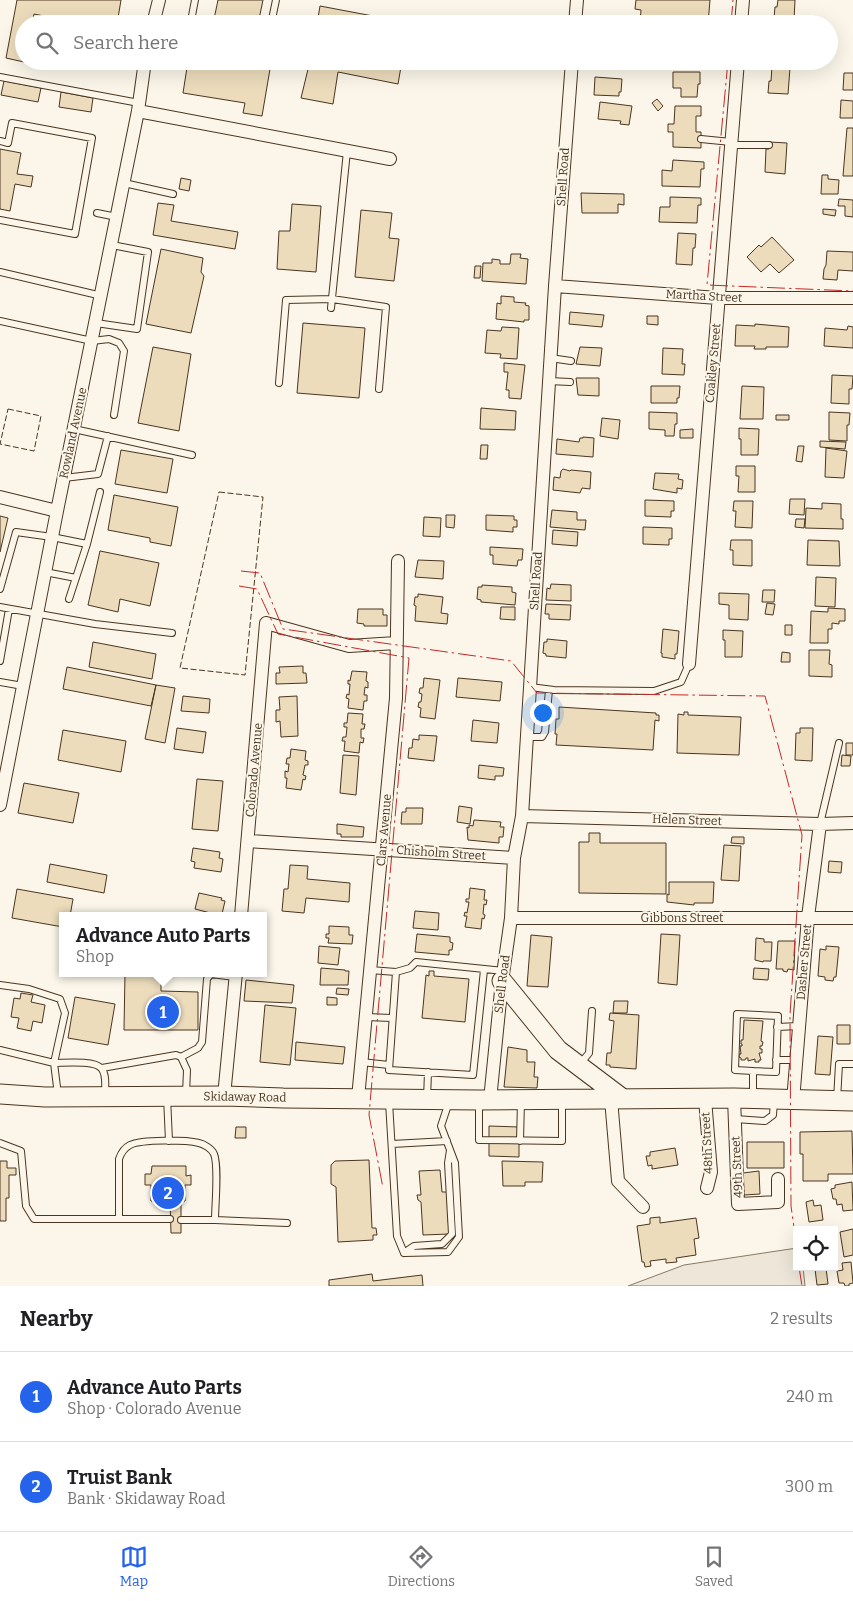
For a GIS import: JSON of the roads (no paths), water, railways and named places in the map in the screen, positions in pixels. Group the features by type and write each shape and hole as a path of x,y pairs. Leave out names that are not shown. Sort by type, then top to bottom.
{"main road":[{"path":"503,976 558,1050 617,1099"},
{"name":"Skidaway Road","path":"0,1094 58,1097 224,1096 484,1100 743,1098 845,1101"}],"street":[{"path":"155,15 159,0"},
{"path":"576,15 577,0"},
{"path":"742,15 743,0"},
{"name":"Rowland Avenue","path":"0,805 57,510 112,245 139,107 144,70"},
{"name":"Shell Road","path":"484,1100 512,918 514,858 522,816 550,358 571,70"},
{"name":"Coakley Street","path":"689,664 737,70"},
{"path":"139,107 390,159"},
{"name":"Martha Street","path":"555,286 718,298 853,298"},
{"path":"0,497 57,510"},
{"name":"Clars Avenue","path":"358,1098 396,698 398,561"},
{"name":"Colorado Avenue","path":"241,912 266,623 349,646 396,643"},
{"name":"Helen Street","path":"522,816 820,824 853,823"},
{"name":"Dasher Street","path":"783,1100 796,1060 808,917 820,824"},
{"name":"Chisholm Street","path":"248,841 514,858"},
{"name":"Gibbons Street","path":"512,918 853,918"},
{"path":"224,1096 236,977"},
{"name":"49th Street","path":"743,1098 735,1119 738,1204 778,1202 778,1179"},
{"path":"617,1099 618,1181 643,1207"},
{"name":"48th Street","path":"704,1099 711,1172 707,1188"}],"lane":[{"path":"192,15 195,0"},
{"path":"273,15 276,0"},
{"path":"0,77 91,94 139,107"},
{"path":"0,140 8,142 12,123 92,138 75,234 0,220"},
{"path":"701,139 769,146"},
{"path":"331,308 347,151"},
{"path":"124,183 173,194"},
{"path":"97,213 117,217"},
{"path":"96,322 137,329 148,252 112,245"},
{"path":"0,272 102,296"},
{"path":"279,383 286,300 332,299 386,307 379,389"},
{"path":"0,321 92,341 109,339 119,343 124,351 114,415"},
{"path":"550,358 571,361"},
{"path":"549,382 570,382"},
{"path":"74,429 192,455"},
{"path":"64,478 98,474 108,436"},
{"path":"69,600 87,544 100,492"},
{"path":"0,589 16,532 87,544"},
{"path":"45,572 76,578"},
{"path":"0,607 95,624 172,634"},
{"path":"0,661 9,609"},
{"path":"530,688 549,690 654,691 681,682 689,664"},
{"path":"0,682 23,686"},
{"path":"527,737 542,737 545,732 549,690"},
{"path":"820,824 839,743"},
{"path":"370,970 396,972 410,968 416,962 484,970 503,976"},
{"path":"396,972 388,1070 473,1075 484,970"},
{"path":"181,1057 198,1048 202,1042 208,977"},
{"path":"0,985 30,989 60,999 64,1013 54,1063 58,1097"},
{"path":"579,1066 589,1052 592,1011"},
{"path":"737,1014 778,1016 776,1060 776,1072 735,1070 737,1014"},
{"path":"366,1017 392,1018"},
{"path":"777,1027 799,1026"},
{"path":"0,1050 54,1063 96,1064 102,1068 105,1075 105,1096"},
{"path":"102,1068 176,1055 181,1057 187,1070 186,1096"},
{"path":"776,1060 796,1060"},
{"path":"362,1062 389,1065"},
{"path":"845,1101 839,1064 853,1064"},
{"path":"743,1098 753,1070"},
{"path":"427,1099 428,1072"},
{"path":"167,1096 169,1141"},
{"path":"389,1098 397,1236 404,1253 448,1252 459,1237 454,1163 442,1126 449,1099"},
{"path":"484,1100 480,1140 562,1141 562,1099"},
{"path":"520,1141 521,1100"},
{"path":"735,1119 765,1121 773,1115 783,1100"},
{"path":"119,1218 118,1159 122,1151 131,1144 169,1141 200,1143 207,1146 214,1154 216,1170 215,1220"},
{"path":"392,1144 448,1141"},
{"path":"0,1143 22,1151 26,1206 34,1219 170,1219"},
{"path":"181,1220 287,1223"}],"place":[{"name":"Advance Auto Parts","path":"163,1012"},
{"name":"Truist Bank","path":"168,1193"}]}
